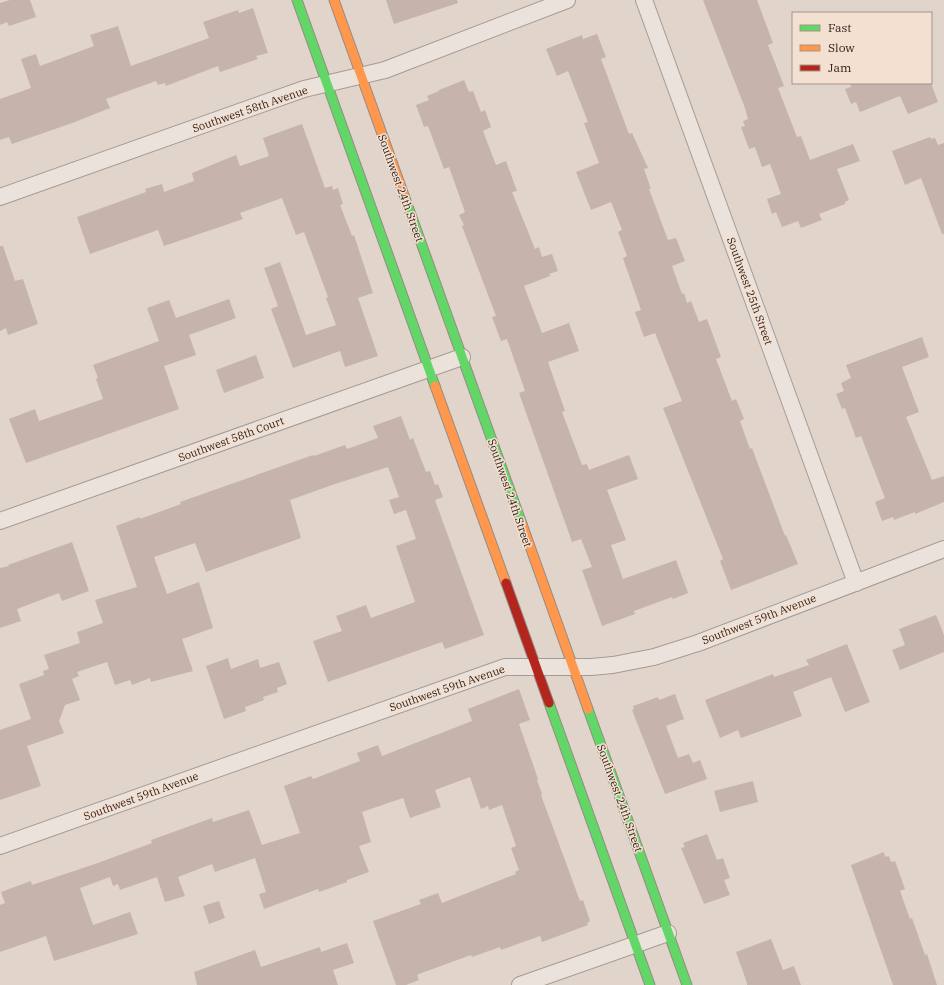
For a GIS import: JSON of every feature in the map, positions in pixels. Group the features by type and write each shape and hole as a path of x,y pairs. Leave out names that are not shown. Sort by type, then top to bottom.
{"main road":[{"path":"297,0 537,666 650,985"},
{"name":"Southwest 24th Street","path":"334,0 572,668 687,985"}],"street":[{"name":"Southwest 58th Avenue","path":"0,196 304,89 361,77 385,70 567,0"},
{"name":"Southwest 25th Street","path":"644,0 856,583"},
{"name":"Southwest 58th Court","path":"0,521 462,357"},
{"name":"Southwest 59th Avenue","path":"0,846 505,667 537,666 572,668 613,665 654,657 698,642 944,549"},
{"path":"520,985 668,933"}],"building":[{"path":"10,0 30,0 36,17 9,26 7,22 0,25 0,3"},
{"path":"386,0 457,0 458,3 394,24"},
{"path":"703,0 757,0 773,43 768,45 784,86 778,88 797,137 801,136 810,160 853,144 860,161 837,169 849,200 845,202 845,204 819,214 822,220 801,228 798,221 782,227 776,212 772,214 767,199 781,194 770,164 762,167 755,147 749,149 741,127 745,126 743,121 748,119 745,108"},
{"path":"253,8 268,53 256,56 258,59 220,72 218,66 166,86 165,83 158,85 156,81 106,99 110,108 75,122 12,144 9,137 0,140 0,99 31,88 21,59 36,54 40,66 94,46 90,35 118,26 131,66 209,38 203,22 238,10 239,13"},
{"path":"597,34 606,57 601,59 629,134 632,133 648,168 644,169 651,189 649,189 668,240 676,238 685,261 672,266 682,294 684,293 687,303 691,301 699,322 707,319 721,357 716,359 732,401 736,399 744,419 740,421 750,449 752,448 785,536 786,535 798,564 731,590 720,561 723,559 663,408 682,401 655,333 644,337 635,312 641,310 623,258 627,256 618,232 622,230 611,202 591,210 576,172 599,163 584,123 588,122 568,71 557,76 546,49 582,35 583,39"},
{"path":"464,80 469,92 473,91 481,112 485,110 491,127 483,131 496,165 506,161 517,191 512,192 535,249 539,247 542,257 552,254 558,271 549,274 550,276 524,286 542,333 569,323 579,351 548,362 565,411 562,412 582,465 587,464 589,470 629,455 638,479 607,490 626,540 611,545 623,579 676,560 688,593 673,599 672,597 634,611 635,614 602,626 582,570 592,567 581,539 572,542 519,393 525,391 507,339 501,341 492,317 496,316 462,226 464,225 459,215 465,212 449,167 444,169 428,126 424,127 416,105 429,100 427,96"},
{"path":"850,84 931,84 938,102 908,114 900,96 860,112 856,102 851,104 845,89 851,87"},
{"path":"302,124 325,188 332,186 333,190 338,188 343,204 340,205 352,236 354,235 373,293 358,298 378,356 345,367 340,351 293,368 271,309 278,306 264,268 280,262 306,335 336,325 326,298 328,297 304,232 296,235 282,198 240,213 243,219 164,246 158,230 90,254 77,217 146,192 145,189 162,184 164,192 194,181 192,173 236,155 240,166 269,156 263,138"},
{"path":"930,137 931,139 935,138 938,145 944,143 944,234 942,234 921,178 905,185 892,151"},
{"path":"0,246 3,246 15,281 23,279 38,324 8,335 6,328 0,331"},
{"path":"229,299 236,318 189,335 196,355 164,366 179,409 26,463 9,419 35,409 39,421 103,399 93,365 159,341 147,308 169,300 176,318"},
{"path":"922,337 929,357 902,367 919,412 906,417 932,480 944,476 944,502 915,514 915,512 894,520 893,517 882,521 875,502 885,498 861,436 856,438 845,408 842,409 836,394 844,391 841,383 851,378 846,365"},
{"path":"256,355 264,378 224,393 216,370"},
{"path":"401,416 410,440 413,438 426,472 430,471 435,485 438,484 443,497 435,500 484,635 445,649 442,642 328,682 313,641 342,631 336,616 366,605 371,618 415,602 396,546 416,539 406,510 394,514 389,500 399,497 388,467 335,484 290,500 301,538 206,572 195,543 154,557 167,594 199,582 213,628 182,639 193,671 151,682 150,678 132,685 130,680 115,685 107,662 77,672 79,676 72,679 80,700 65,705 59,721 64,733 27,746 41,786 0,800 0,730 31,719 19,684 44,675 43,671 49,669 44,655 80,643 77,632 103,623 95,600 137,587 116,526 140,517 140,519 181,504 180,502 313,455 314,456 345,445 347,449 378,438 373,426"},
{"path":"72,542 89,591 62,601 59,593 17,609 21,621 0,628 0,568"},
{"path":"936,615 944,635 944,652 900,670 892,650 905,645 899,629"},
{"path":"847,644 870,702 845,712 831,677 793,692 802,716 741,738 738,730 720,738 705,700 773,674 774,677 809,665 806,660"},
{"path":"228,658 231,669 258,659 260,668 279,662 287,684 277,688 278,692 263,697 264,700 245,707 246,711 224,719 206,666"},
{"path":"519,689 530,720 519,724 538,779 541,795 580,901 583,900 590,921 587,923 588,925 542,942 540,936 501,950 500,947 472,957 471,955 419,974 417,975 419,980 406,985 396,985 373,921 421,904 419,900 438,893 442,903 516,874 515,872 519,870 511,848 516,846 502,805 489,810 488,806 481,809 470,777 435,790 441,807 410,818 403,798 362,812 371,842 359,846 369,872 347,880 347,882 319,892 318,889 264,909 259,894 266,892 255,858 215,872 212,864 178,877 185,896 165,902 157,877 120,890 118,884 113,886 110,877 80,888 93,925 130,912 138,934 54,961 46,936 0,952 0,905 5,903 1,892 31,881 32,885 95,864 152,843 151,840 212,818 213,822 249,810 262,845 300,833 284,786 311,776 313,779 360,761 357,753 378,745 382,756 472,721 468,709"},
{"path":"675,694 684,719 666,726 678,758 689,754 693,763 700,760 707,779 665,794 632,710 634,709 633,706 658,697 659,700"},
{"path":"753,781 758,802 720,812 714,791"},
{"path":"707,834 717,860 723,858 730,878 724,880 730,895 704,904 681,848 685,847 683,843"},
{"path":"884,852 885,857 889,856 891,862 895,861 905,889 900,891 910,919 912,918 925,955 927,954 937,985 893,985 851,865"},
{"path":"219,901 225,918 209,924 203,906"},
{"path":"771,939 783,970 794,966 801,985 747,985 736,952"},
{"path":"347,943 354,963 333,970 338,985 197,985 194,972 255,950 261,967 320,947 321,952"}],"traffic: fast":[{"path":"297,0 435,386"},
{"path":"405,198 522,524"},
{"path":"549,703 650,985"},
{"path":"588,709 687,985"}],"traffic: slow":[{"path":"334,0 405,198"},
{"path":"435,386 506,583"},
{"path":"522,524 588,709"}],"traffic: jam":[{"path":"506,583 549,703"}]}
